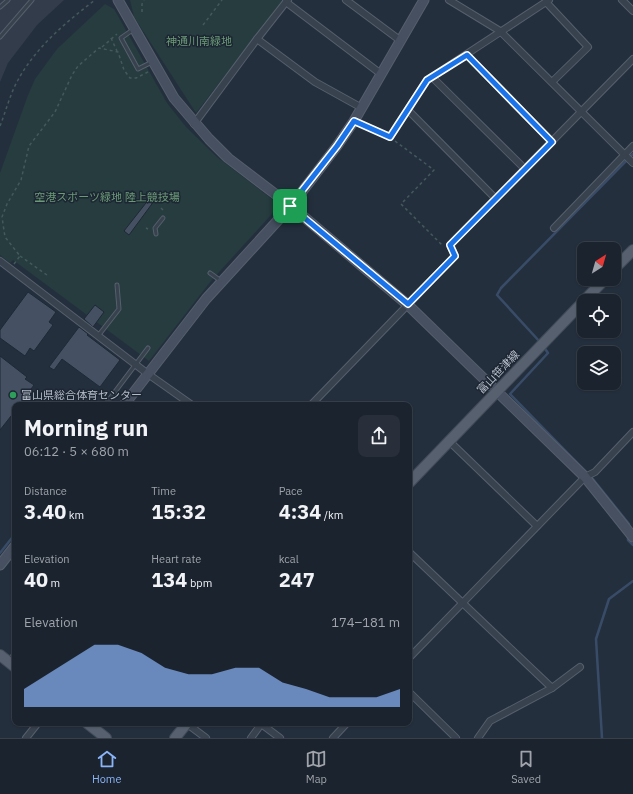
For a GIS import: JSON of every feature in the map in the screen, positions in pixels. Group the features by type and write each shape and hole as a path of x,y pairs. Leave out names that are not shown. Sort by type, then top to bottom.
{"main road":[{"path":"621,262 633,250"},
{"name":"富山笹津線","path":"412,480 598,286"},
{"path":"0,655 12,661"},
{"path":"91,726 106,738"},
{"path":"175,738 185,726"}],"street":[{"path":"118,0 174,98 194,124 228,158 290,206 408,304 585,477 633,537"},
{"path":"346,0 401,41"},
{"path":"126,402 221,281 290,206 337,146 362,108 424,0"},
{"path":"449,0 500,31 633,163"},
{"path":"622,0 633,11"},
{"path":"194,124 257,38 287,1 381,74"},
{"path":"390,137 427,80 547,1 588,47 552,82"},
{"path":"257,38 315,82 362,108"},
{"path":"467,55 552,142"},
{"path":"315,402 455,256 450,245 633,59"},
{"path":"432,77 525,169"},
{"path":"408,110 496,199"},
{"path":"554,228 633,146"},
{"path":"0,260 25,282 188,402"},
{"path":"412,655 585,477 595,472 633,432"},
{"path":"449,441 537,526"},
{"path":"0,565 12,550"},
{"path":"412,555 552,688"},
{"path":"478,738 490,721 552,688 580,667"},
{"path":"412,695 456,738"},
{"path":"26,738 36,726"},
{"path":"191,726 206,738"},
{"path":"251,738 259,726"},
{"path":"265,726 280,738"},
{"path":"333,738 344,726"}],"lane":[{"path":"0,6 8,0"},
{"path":"0,37 32,0"},
{"path":"134,29 121,38 138,69 154,65"},
{"path":"156,234 155,228 163,218"},
{"path":"210,273 221,281"},
{"path":"98,336 119,309 117,285"},
{"path":"107,402 148,348"}],"path":[{"path":"0,126 17,80 59,28 95,0"},
{"path":"142,12 142,4 144,0"},
{"path":"203,24 222,0"},
{"path":"47,275 20,256 9,244 4,233 4,210 21,180 30,146 55,112 72,75 78,66 93,52 102,47 119,32"},
{"path":"111,38 118,52 124,70 130,78 136,78 154,65"},
{"path":"102,47 118,52"},
{"path":"354,121 390,137 434,170 401,204 445,248 450,245"},
{"path":"11,271 20,256"}],"shaded area":[{"path":"0,0 64,0 37,25 8,63 0,82"}],"green space":[{"name":"神通川南緑地","path":"130,0 283,0 196,113 134,17"},
{"name":"空港スポーツ緑地 陸上競技場","path":"105,4 114,9 167,103 186,127 217,157 280,205 211,281 149,361 13,260 10,263 0,255 0,173 28,95 35,79 57,49"}],"building":[{"path":"153,194 157,197 129,235 124,231"},
{"path":"28,292 56,312 49,322 53,325 34,351 30,348 25,356 0,338 0,330"},
{"path":"95,305 104,312 93,327 84,319"},
{"path":"79,327 88,334 87,335 120,360 100,387 62,359 54,370 49,367"},
{"name":"富山県総合体育センター","path":"0,356 27,377 25,379 34,385 21,402 12,402 12,415 0,430"}],"waterway":[{"path":"540,342 497,295 501,288 633,154"},
{"path":"543,346 548,353 510,394 592,478 629,524 629,527"},
{"path":"628,536 628,540 633,545"},
{"path":"0,553 12,538"},
{"path":"602,738 596,639 609,599 633,581"}],"place":[{"name":"富山県総合体育センター","path":"13,395"}],"route":[{"path":"467,55 552,142 450,245 455,256 408,304 290,206 337,146 354,121 390,137 427,80 467,55"}]}
